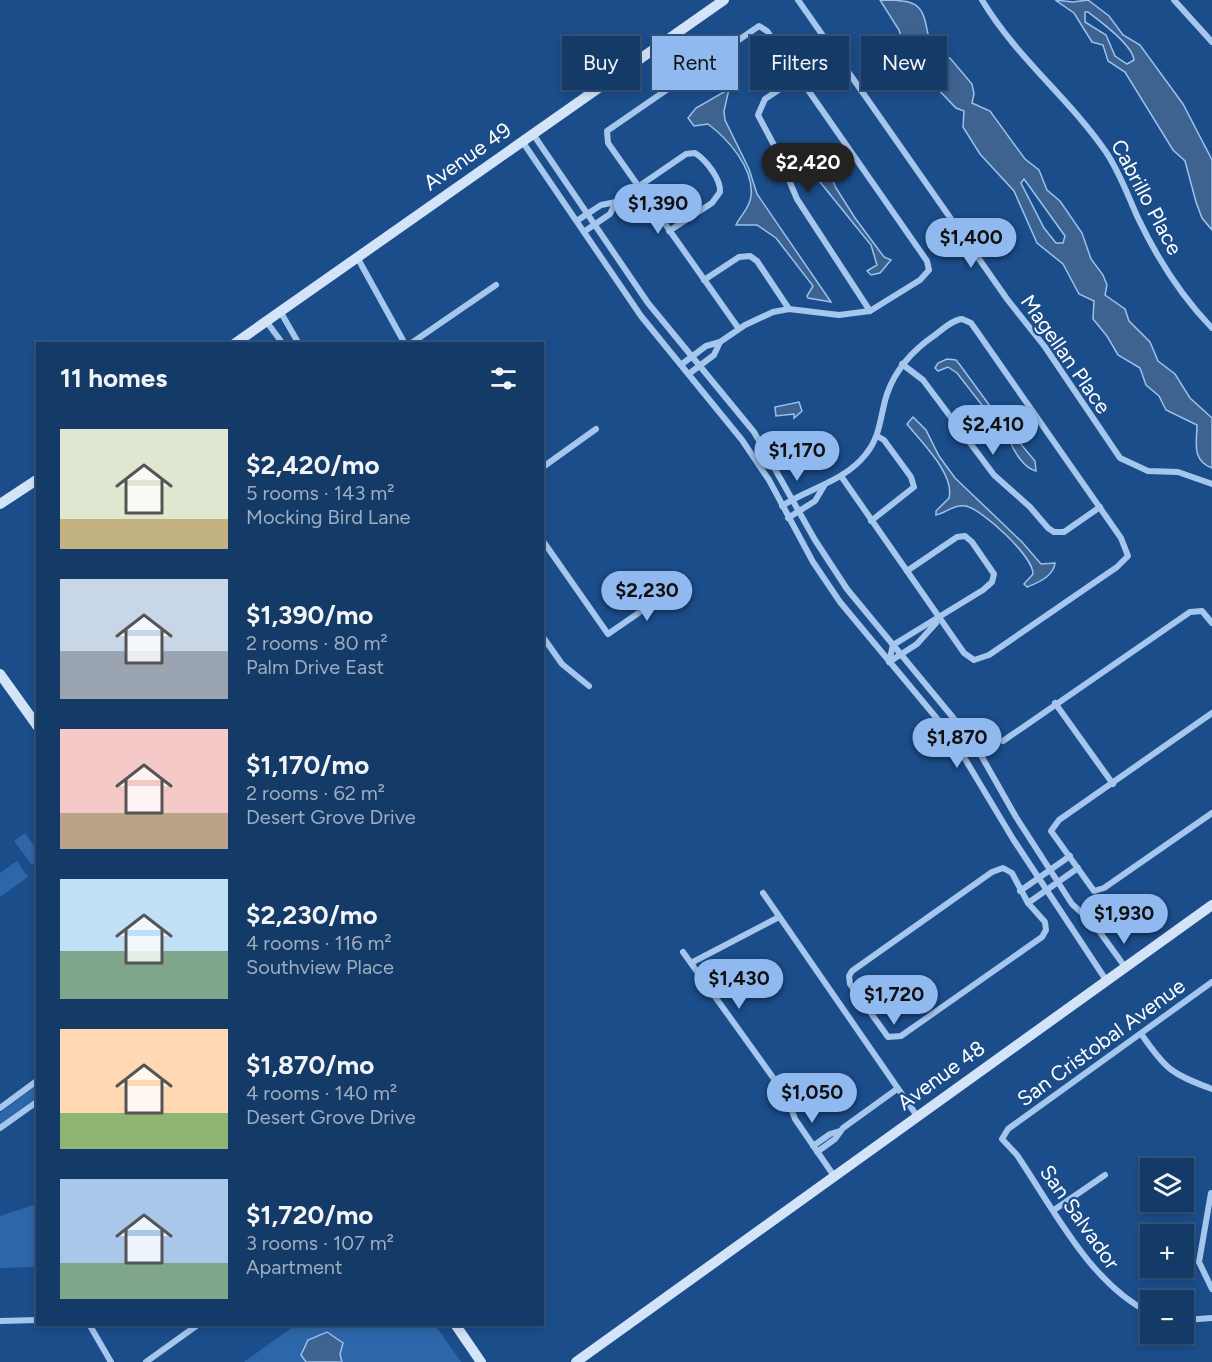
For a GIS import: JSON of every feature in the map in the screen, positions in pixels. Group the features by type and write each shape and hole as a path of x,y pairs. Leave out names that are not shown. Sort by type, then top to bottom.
{"main road":[{"name":"Avenue 49","path":"237,342 724,0"},
{"path":"0,504 36,480"},
{"path":"0,674 36,724"},
{"name":"Avenue 48","path":"576,1362 1212,905"},
{"path":"455,1326 481,1362"}],"street":[{"name":"Magellan Place","path":"798,0 1007,298 1061,369 1120,458 1148,471 1178,472 1212,484"},
{"name":"Cabrillo Place","path":"982,0 1010,42 1095,137 1115,167 1138,219 1169,274 1187,301 1212,328"},
{"path":"1174,0 1212,42"},
{"path":"739,329 608,143 607,131 759,26 769,36"},
{"path":"778,90 765,99 758,115 775,147 796,199 870,311"},
{"path":"682,364 706,346 720,342 762,316 789,309 839,315 870,311 920,280 929,270 927,261 807,90"},
{"path":"532,134 648,303 754,432 794,498 815,540 847,589 974,743 1072,903 1094,924 1125,967"},
{"path":"522,141 578,220 641,316 690,373 742,440 813,562 840,602 939,721 959,749 1013,839 1106,980"},
{"path":"578,220 601,205 616,202 686,154 695,153 704,160 719,182 718,197 669,231"},
{"path":"585,231 610,214 616,202"},
{"path":"704,280 739,257 750,256 757,261 789,309"},
{"path":"357,257 404,342"},
{"path":"413,342 496,285"},
{"path":"280,310 298,342"},
{"path":"782,506 807,490 824,486 841,476 867,454 877,436 887,393 902,364 916,348 953,322 962,319 971,323 1100,507 1125,544 1128,556 1126,560 981,659 968,658 841,476"},
{"path":"266,321 282,342"},
{"path":"690,373 714,355 720,342"},
{"path":"902,364 923,380 994,475 1025,502 1048,528 1054,532 1064,532 1100,507"},
{"path":"544,466 596,429"},
{"path":"871,521 914,488 911,477 884,440 877,436"},
{"path":"788,518 815,501 824,486"},
{"path":"889,662 893,645 940,618 992,582 994,574 972,542 964,536 957,537 907,572"},
{"path":"544,542 608,634 672,591"},
{"path":"672,578 672,591 676,603"},
{"path":"1003,741 1194,610 1202,611 1212,623"},
{"path":"889,662 917,644 940,618"},
{"path":"544,638 562,664 589,686"},
{"path":"1055,704 1113,784"},
{"path":"1212,713 1053,825 1052,834 1070,856 1092,890 1098,891 1212,813"},
{"path":"1020,891 1070,856"},
{"path":"1003,868 1012,873 1028,903 1045,922 1046,930 1042,937 901,1036 888,1037 850,984 849,976 852,971 998,869 1003,868"},
{"path":"1028,903 1078,868"},
{"path":"763,893 916,1116"},
{"path":"1061,911 1072,903"},
{"path":"691,963 779,917"},
{"path":"683,952 787,1097 795,1119 834,1176"},
{"name":"San Cristobal Avenue","path":"1008,1129 1142,1035 1212,982"},
{"path":"1142,1035 1170,1071 1212,1089"},
{"path":"0,1108 36,1081"},
{"path":"813,1146 830,1134 840,1131 897,1089"},
{"path":"0,1128 36,1102"},
{"name":"San Salvador","path":"1008,1129 1002,1139 1017,1155 1106,1282 1126,1300 1140,1308"},
{"path":"817,1152 835,1139 840,1131"},
{"path":"1054,1210 1105,1175"},
{"path":"1211,1193 1199,1262 1212,1289"},
{"path":"1194,1319 1212,1318"},
{"path":"0,1321 36,1320"},
{"path":"90,1326 111,1362"},
{"path":"146,1362 196,1326"}],"shaded area":[{"path":"880,0 906,2 919,8 926,23 928,36 901,36"},
{"path":"1055,0 1073,2 1088,0 1109,16 1123,35 1140,45 1183,104 1212,160 1212,230 1202,218 1185,161 1173,150 1125,72 1108,61 1103,45 1092,42 1074,13","holes":["1085,12 1108,27 1128,47 1134,60 1127,64 1115,56 1106,35 1085,22"]},
{"path":"947,57 972,84 974,94 972,103 990,111 1025,159 1039,170 1047,190 1060,201 1082,233 1091,259 1103,275 1107,285 1105,295 1125,309 1129,321 1150,342 1158,361 1175,374 1190,398 1212,418 1212,468 1205,465 1198,455 1197,425 1166,410 1159,396 1146,385 1140,368 1118,355 1107,336 1093,319 1094,301 1079,294 1063,264 1037,243 1014,191 980,154 963,127 964,111 956,108 939,90 947,90","holes":["1024,179 1065,236 1063,243 1056,243 1044,228 1021,183"]},
{"path":"729,90 724,111 725,120 749,169 757,194 831,302 808,298 813,286 776,238 757,225 736,225 747,208 751,196 748,175 738,155 716,130 708,124 694,126 688,118 696,108"},
{"path":"812,155 820,159 855,218 884,257 891,260 880,273 871,275 867,271 877,265 871,245 820,182 810,162"},
{"path":"947,359 956,360 960,365 998,417 1035,461 1036,471 1027,467 1020,459 1010,441 957,373 948,367 938,371 935,368 938,363"},
{"path":"799,402 802,411 794,418 794,414 776,416 775,407"},
{"path":"913,417 926,430 939,456 955,478 1022,542 1041,564 1055,563 1049,575 1027,587 1024,584 1033,574 1025,556 1006,535 974,509 958,506 936,515 936,511 949,498 947,479 936,459 907,424"},
{"path":"25,833 36,849 36,862 32,865 14,841"},
{"path":"17,861 28,877 0,897 0,873"},
{"path":"36,1086 36,1098 0,1124 0,1113"},
{"path":"36,1204 36,1267 0,1268 0,1216"},
{"path":"294,1326 436,1326 461,1362 244,1362"},
{"path":"327,1332 343,1343 340,1354 342,1362 306,1362 301,1355 308,1340"}]}
